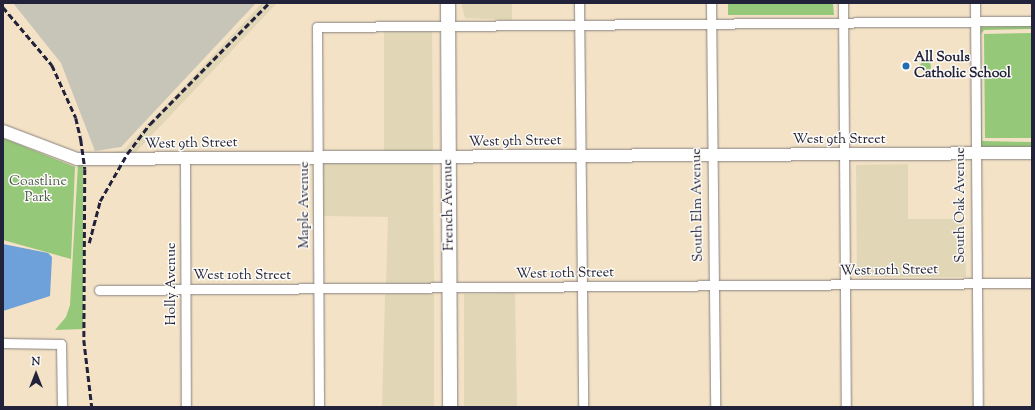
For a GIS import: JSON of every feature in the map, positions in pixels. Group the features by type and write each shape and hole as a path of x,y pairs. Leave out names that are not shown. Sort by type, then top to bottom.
{"main road":[{"name":"French Avenue","path":"448,3 447,157 450,289 450,407"}],"street":[{"path":"579,3 579,156 583,407"},
{"name":"South Elm Avenue","path":"711,3 711,155 715,407"},
{"path":"843,3 846,407"},
{"name":"South Oak Avenue","path":"975,3 978,407"},
{"path":"448,25 1032,21"},
{"name":"Maple Avenue","path":"319,407 319,156 317,26 448,25"},
{"name":"West 9th Street","path":"3,131 77,159 185,160 319,156 844,156 1032,153"},
{"name":"Holly Avenue","path":"185,160 186,407"},
{"name":"West 10th Street","path":"99,290 318,290 1032,283"},
{"path":"3,344 61,344 62,407"}],"shaded area":[{"path":"13,3 256,3 121,147 95,151 61,63"},
{"path":"262,3 277,3 133,155 102,154 124,150"},
{"path":"461,3 512,3 512,20 465,18"},
{"path":"432,30 433,151 384,151 384,31"},
{"path":"323,161 433,161 434,284 386,284 388,217 323,216"},
{"path":"908,164 908,219 964,219 966,277 857,277 856,165"},
{"path":"515,293 517,407 464,407 464,294"},
{"path":"385,294 434,294 434,407 382,407"}],"green space":[{"path":"728,3 833,3 834,15 728,15"},
{"path":"1032,26 1032,29 984,30 981,34 982,141 1032,142 1032,147 981,148 979,27"},
{"path":"1032,33 1032,138 985,138 984,34"},
{"path":"925,60 929,62 931,66 929,70 925,72 921,70 919,66 921,62"},
{"name":"Coastline Park","path":"3,138 75,167 71,259 3,240"},
{"path":"78,164 83,164 83,329 55,330 66,317 70,305"}],"water":[{"path":"3,244 48,253 52,257 50,296 3,311"}],"railway":[{"path":"89,243 100,201 127,154 150,124 269,3"},
{"path":"3,7 52,65 76,118 81,140 85,169 84,340 92,407"}],"place":[{"name":"All Souls Catholic School","path":"906,66"}]}
